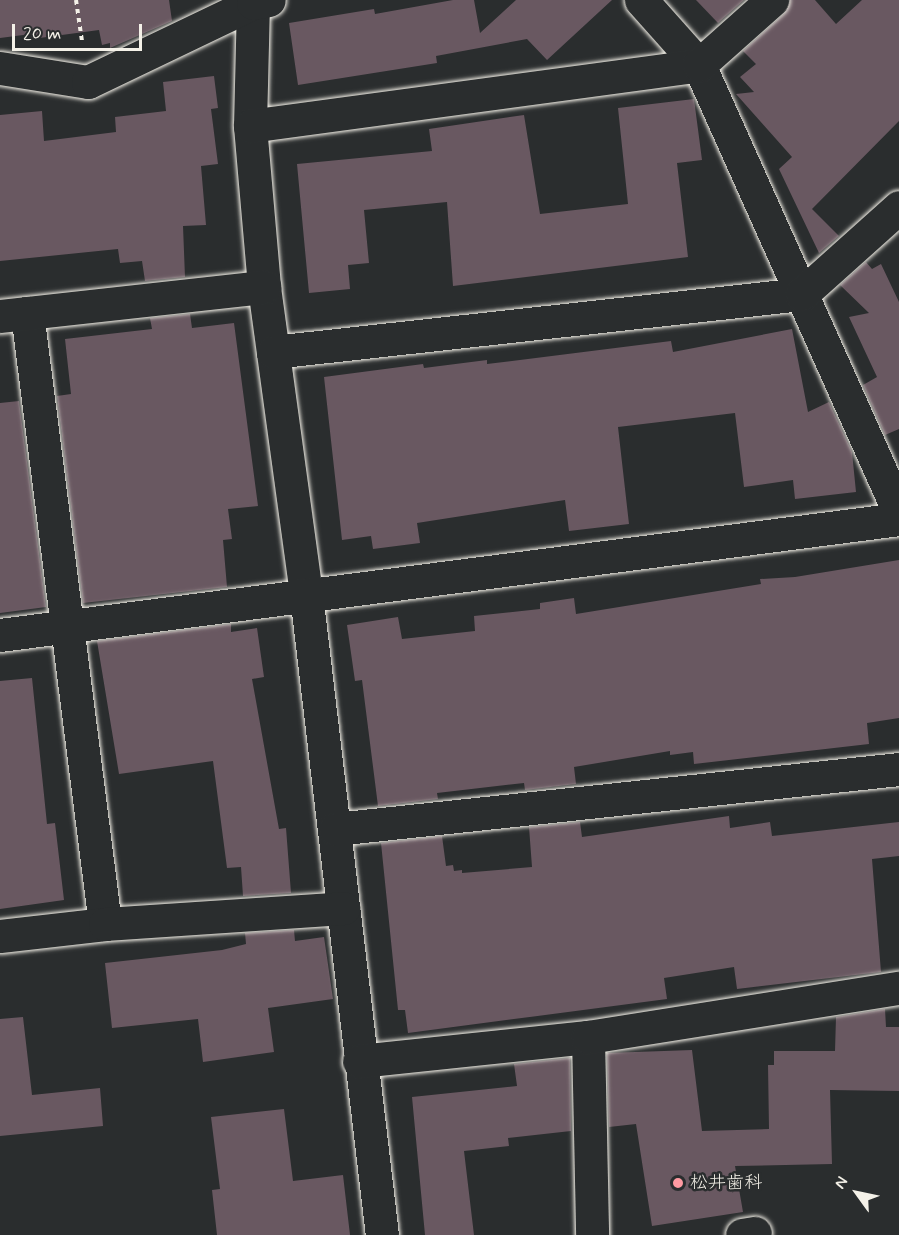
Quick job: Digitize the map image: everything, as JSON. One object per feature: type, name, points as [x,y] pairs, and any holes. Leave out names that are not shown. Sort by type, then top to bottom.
[{"type":"street","points":[[641,0],[699,65],[899,512]]},
{"type":"street","points":[[250,126],[699,65],[772,0]]},
{"type":"street","points":[[0,68],[88,82],[261,1]]},
{"type":"street","points":[[261,1],[250,126],[264,287],[306,594],[335,829],[359,1061],[382,1235]]},
{"type":"street","points":[[273,352],[802,294],[899,207]]},
{"type":"street","points":[[105,924],[66,626],[14,315],[264,287]]},
{"type":"street","points":[[0,635],[899,519]]},
{"type":"street","points":[[335,829],[899,769]]},
{"type":"street","points":[[0,936],[105,924],[343,908]]},
{"type":"street","points":[[359,1061],[588,1037],[899,988]]},
{"type":"street","points":[[588,1037],[592,1235]]},
{"type":"building","points":[[0,0],[169,0],[172,21],[110,48],[110,43],[102,45],[99,30],[32,39],[31,34],[0,38]]},
{"type":"building","points":[[453,0],[474,0],[480,33],[516,0],[612,0],[547,60],[527,39],[436,56],[437,63],[298,85],[289,23],[374,9],[375,14]]},
{"type":"building","points":[[696,0],[744,0],[718,23]]},
{"type":"building","points":[[790,0],[815,0],[836,24],[862,0],[899,0],[899,121],[812,209],[839,236],[819,253],[779,169],[792,157],[736,94],[754,92],[740,77],[756,64],[743,51],[784,14]]},
{"type":"building","points":[[214,76],[218,108],[211,109],[218,164],[201,166],[206,225],[183,226],[185,277],[145,281],[142,261],[120,263],[118,249],[0,261],[0,115],[42,111],[44,141],[116,132],[115,117],[166,111],[163,82]]},
{"type":"building","points":[[694,99],[702,160],[677,163],[688,257],[453,286],[447,202],[364,210],[369,263],[348,265],[350,289],[309,293],[297,164],[432,151],[429,129],[524,115],[540,214],[628,204],[618,108]]},
{"type":"building","points":[[866,262],[872,269],[881,264],[899,302],[899,429],[885,435],[863,385],[877,377],[849,317],[869,313],[840,285]]},
{"type":"building","points":[[190,314],[192,328],[234,323],[258,506],[228,509],[232,539],[223,540],[227,587],[83,603],[57,396],[71,394],[65,339],[152,329],[150,318]]},
{"type":"building","points":[[792,329],[808,412],[829,402],[852,452],[856,492],[795,499],[793,480],[744,487],[735,413],[618,427],[629,524],[569,531],[565,500],[417,523],[420,543],[373,549],[371,536],[342,540],[324,377],[423,364],[424,368],[487,360],[487,364],[671,341],[673,352]]},
{"type":"building","points":[[19,401],[46,607],[0,613],[0,403]]},
{"type":"building","points":[[899,560],[899,718],[867,723],[869,744],[694,764],[693,752],[670,755],[670,751],[574,767],[576,784],[525,790],[524,783],[437,793],[438,799],[378,806],[362,680],[355,681],[347,625],[398,617],[402,639],[475,631],[474,616],[540,609],[540,603],[574,598],[576,614],[761,584],[760,579],[795,577]]},
{"type":"building","points":[[231,624],[231,632],[257,628],[264,677],[252,679],[279,829],[286,828],[291,893],[243,896],[241,867],[227,868],[213,761],[119,774],[97,641]]},
{"type":"building","points":[[32,678],[47,824],[55,823],[64,900],[0,909],[0,681]]},
{"type":"building","points":[[729,816],[730,828],[770,822],[772,836],[899,822],[899,856],[872,859],[881,972],[737,989],[734,967],[664,978],[667,999],[408,1033],[405,1010],[398,1010],[381,843],[442,836],[446,866],[453,865],[454,871],[462,870],[462,873],[532,867],[529,827],[580,822],[582,837]]},
{"type":"building","points":[[294,930],[295,941],[324,937],[333,999],[268,1008],[274,1052],[203,1062],[198,1019],[112,1028],[105,963],[222,950],[246,944],[245,933]]},
{"type":"building","points":[[885,1009],[886,1027],[899,1027],[899,1091],[830,1090],[832,1164],[735,1166],[743,1212],[652,1226],[636,1124],[609,1127],[607,1053],[692,1050],[702,1131],[769,1129],[768,1065],[774,1065],[774,1051],[835,1051],[836,1017]]},
{"type":"building","points":[[23,1017],[32,1095],[100,1088],[103,1126],[0,1136],[0,1019]]},
{"type":"building","points":[[570,1058],[571,1131],[508,1138],[509,1146],[464,1151],[474,1235],[425,1235],[412,1097],[517,1086],[514,1064]]},
{"type":"building","points":[[284,1109],[293,1181],[343,1175],[350,1235],[217,1235],[212,1190],[220,1189],[211,1117]]},
{"type":"place","name":"松井歯科","points":[[678,1183]]}]
